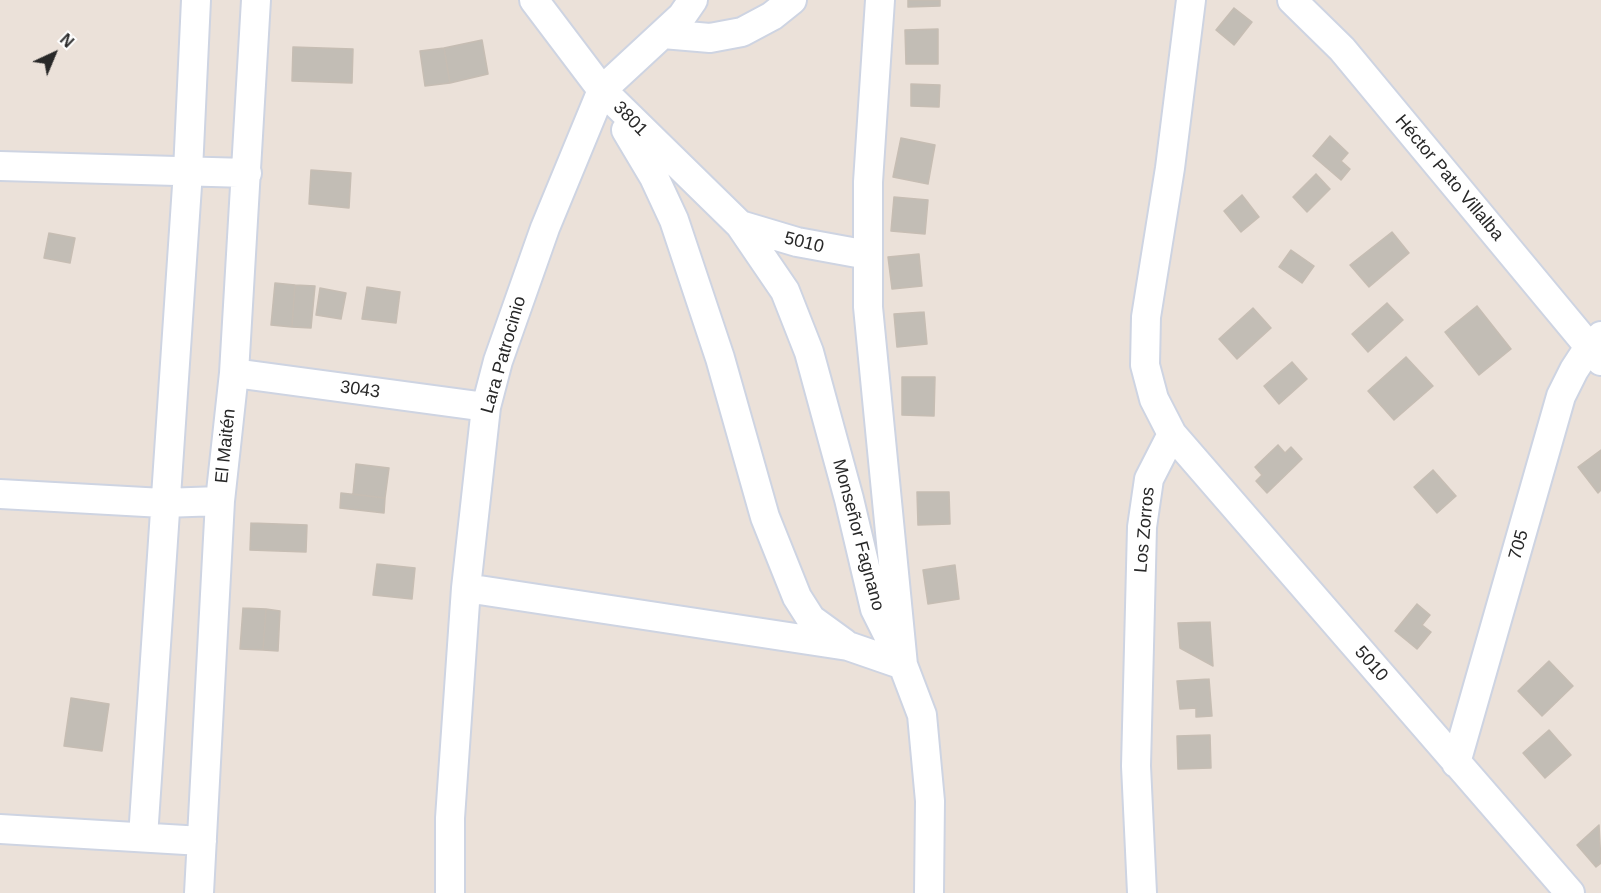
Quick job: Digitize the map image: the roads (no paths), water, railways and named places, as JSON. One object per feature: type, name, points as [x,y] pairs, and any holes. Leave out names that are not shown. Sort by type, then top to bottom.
[{"type":"street","points":[[143,837],[188,171],[196,0]]},
{"type":"street","name":"El Maitén","points":[[199,893],[220,501],[234,373],[256,0]]},
{"type":"street","name":"3801","points":[[534,0],[602,90],[740,225]]},
{"type":"street","points":[[663,34],[682,16],[693,0]]},
{"type":"street","points":[[663,34],[710,38],[742,32],[772,16],[792,0]]},
{"type":"street","points":[[466,588],[848,646],[903,665],[868,307],[868,182],[880,0]]},
{"type":"street","points":[[1172,434],[1154,399],[1145,365],[1146,317],[1170,168],[1191,0]]},
{"type":"street","name":"Héctor Pato Villalba","points":[[1292,0],[1341,48],[1597,348]]},
{"type":"street","name":"Lara Patrocinio","points":[[450,893],[450,818],[466,588],[486,407],[498,361],[545,228],[602,90],[663,34]]},
{"type":"street","points":[[602,90],[654,177],[674,220],[720,358],[765,517],[797,597],[812,619],[848,646]]},
{"type":"street","points":[[0,166],[247,173]]},
{"type":"street","name":"5010","points":[[740,225],[797,242],[868,255]]},
{"type":"street","name":"Monseñor Fagnano","points":[[740,225],[785,291],[809,352],[849,499],[875,609],[903,665],[922,715],[928,763],[929,893]]},
{"type":"street","name":"705","points":[[1456,763],[1561,396],[1597,348]]},
{"type":"street","name":"3043","points":[[234,373],[486,407]]},
{"type":"street","name":"5010","points":[[1172,434],[1570,893]]},
{"type":"street","name":"Los Zorros","points":[[1142,893],[1136,766],[1142,527],[1149,479],[1172,434]]},
{"type":"street","points":[[0,494],[164,503],[220,501]]},
{"type":"street","points":[[0,829],[202,841]]}]
